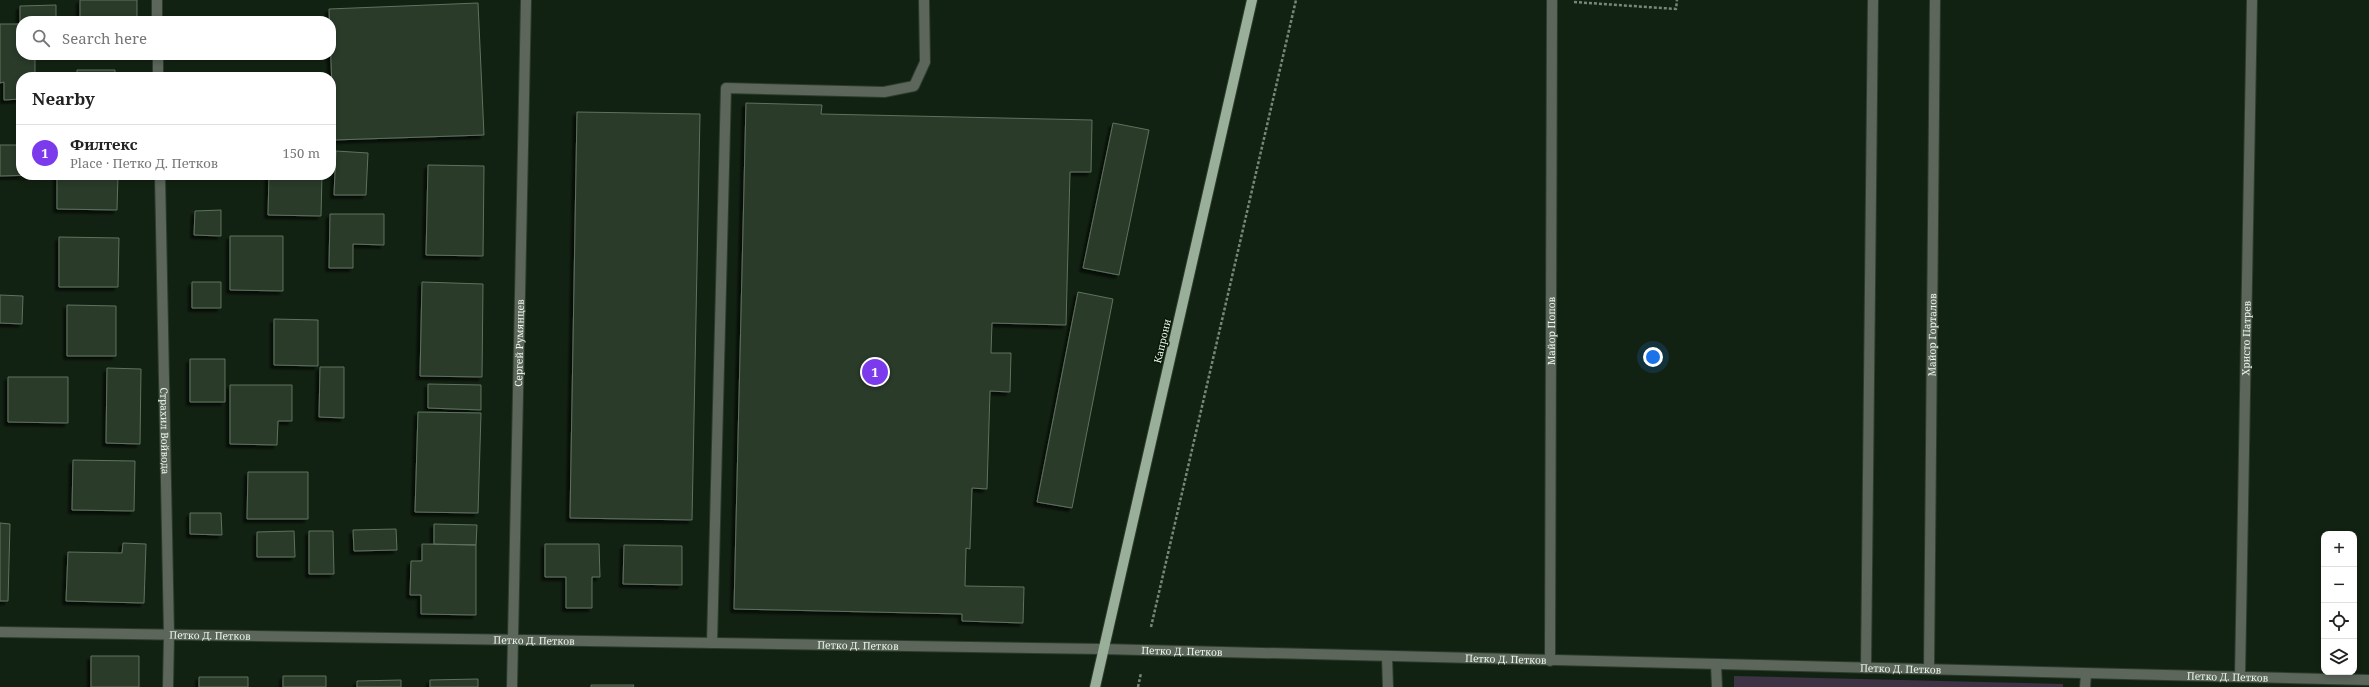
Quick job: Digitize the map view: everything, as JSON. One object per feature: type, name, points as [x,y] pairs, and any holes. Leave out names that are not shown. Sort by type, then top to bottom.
[{"type":"main road","name":"Капрони","points":[[1095,687],[1252,0]]},
{"type":"street","points":[[157,0],[157,16]]},
{"type":"street","name":"Сергей Румянцев","points":[[512,687],[526,0]]},
{"type":"street","points":[[712,643],[726,88],[884,92],[914,86],[925,62],[924,0]]},
{"type":"street","name":"Майор Попов","points":[[1550,661],[1552,0]]},
{"type":"street","points":[[1866,668],[1873,0]]},
{"type":"street","name":"Майор Горталов","points":[[1929,669],[1935,0]]},
{"type":"street","name":"Христо Патрев","points":[[2240,677],[2252,0]]},
{"type":"street","points":[[158,60],[158,72]]},
{"type":"street","name":"Страхил Войвода","points":[[160,180],[169,635],[168,687]]},
{"type":"street","name":"Петко Д. Петков","points":[[0,632],[1103,649],[2369,680]]},
{"type":"street","points":[[1387,657],[1388,687]]},
{"type":"street","points":[[1716,665],[1717,687]]},
{"type":"street","points":[[2085,687],[2086,674]]},
{"type":"path","points":[[1138,687],[1296,0]]},
{"type":"path","points":[[1552,0],[1676,9],[1677,0]]},
{"type":"shaded area","points":[[1734,676],[2063,684],[2063,687],[1734,687]]},
{"type":"building","points":[[80,0],[137,0],[137,16],[80,16]]},
{"type":"building","points":[[478,3],[484,135],[336,140],[336,72],[331,72],[331,60],[336,60],[336,16],[329,16],[329,9]]},
{"type":"building","points":[[56,5],[56,16],[20,16],[20,6]]},
{"type":"building","points":[[0,24],[16,24],[16,60],[35,60],[35,72],[16,72],[16,99],[4,100],[4,82],[0,83]]},
{"type":"building","points":[[77,70],[115,70],[115,72],[77,72]]},
{"type":"building","points":[[746,103],[822,105],[821,114],[1092,120],[1091,172],[1070,172],[1066,325],[992,323],[991,353],[1011,353],[1010,392],[990,391],[987,489],[972,488],[970,549],[966,548],[965,586],[1024,587],[1023,623],[962,621],[962,614],[734,609]]},
{"type":"building","points":[[577,112],[700,114],[692,520],[570,518]]},
{"type":"building","points":[[1113,123],[1149,130],[1119,275],[1083,268]]},
{"type":"building","points":[[0,145],[16,145],[16,176],[0,176]]},
{"type":"building","points":[[336,151],[368,153],[366,195],[334,195],[335,180],[336,180]]},
{"type":"building","points":[[428,165],[484,166],[483,256],[426,255]]},
{"type":"building","points":[[57,180],[118,180],[117,210],[57,209]]},
{"type":"building","points":[[269,180],[322,180],[321,216],[268,215]]},
{"type":"building","points":[[221,210],[221,236],[194,235],[195,211]]},
{"type":"building","points":[[330,214],[384,214],[384,245],[353,244],[353,268],[329,268]]},
{"type":"building","points":[[230,236],[283,236],[283,291],[230,290]]},
{"type":"building","points":[[59,237],[119,238],[118,287],[59,287]]},
{"type":"building","points":[[192,282],[221,282],[221,308],[192,308]]},
{"type":"building","points":[[422,282],[483,284],[482,377],[420,376]]},
{"type":"building","points":[[1078,292],[1113,299],[1072,508],[1037,502]]},
{"type":"building","points":[[0,295],[23,296],[22,324],[0,323]]},
{"type":"building","points":[[67,305],[116,306],[116,356],[67,356]]},
{"type":"building","points":[[274,319],[318,320],[318,366],[274,365]]},
{"type":"building","points":[[190,359],[225,359],[225,402],[190,402]]},
{"type":"building","points":[[320,367],[344,367],[344,418],[319,417]]},
{"type":"building","points":[[107,368],[141,369],[140,444],[106,443]]},
{"type":"building","points":[[8,377],[68,377],[68,423],[8,422]]},
{"type":"building","points":[[428,384],[481,385],[481,410],[428,408]]},
{"type":"building","points":[[230,385],[292,385],[292,421],[278,421],[277,445],[230,444]]},
{"type":"building","points":[[418,412],[481,413],[478,513],[415,512]]},
{"type":"building","points":[[73,460],[135,461],[134,511],[72,510]]},
{"type":"building","points":[[248,472],[308,472],[308,519],[247,519]]},
{"type":"building","points":[[190,513],[221,513],[222,535],[190,534]]},
{"type":"building","points":[[0,523],[10,524],[8,601],[0,601]]},
{"type":"building","points":[[434,524],[477,525],[476,545],[434,544]]},
{"type":"building","points":[[396,529],[397,550],[354,551],[353,530]]},
{"type":"building","points":[[294,531],[295,557],[257,557],[257,532]]},
{"type":"building","points":[[309,531],[333,531],[334,574],[309,574]]},
{"type":"building","points":[[123,543],[146,544],[144,603],[66,601],[68,552],[122,553]]},
{"type":"building","points":[[422,544],[476,545],[476,615],[421,614],[421,595],[410,595],[411,561],[422,561]]},
{"type":"building","points":[[545,544],[599,544],[600,577],[592,577],[592,608],[566,608],[566,577],[545,577]]},
{"type":"building","points":[[624,545],[682,546],[682,585],[623,584]]},
{"type":"building","points":[[91,656],[139,656],[139,687],[91,687]]},
{"type":"building","points":[[283,676],[326,676],[326,687],[283,687]]},
{"type":"building","points":[[199,677],[248,677],[248,687],[199,687]]},
{"type":"building","points":[[478,679],[478,687],[430,687],[430,680]]},
{"type":"building","points":[[401,680],[401,687],[357,687],[357,681]]},
{"type":"building","points":[[591,685],[634,685],[633,687],[591,687]]},
{"type":"place","name":"Филтекс","points":[[875,372]]}]
